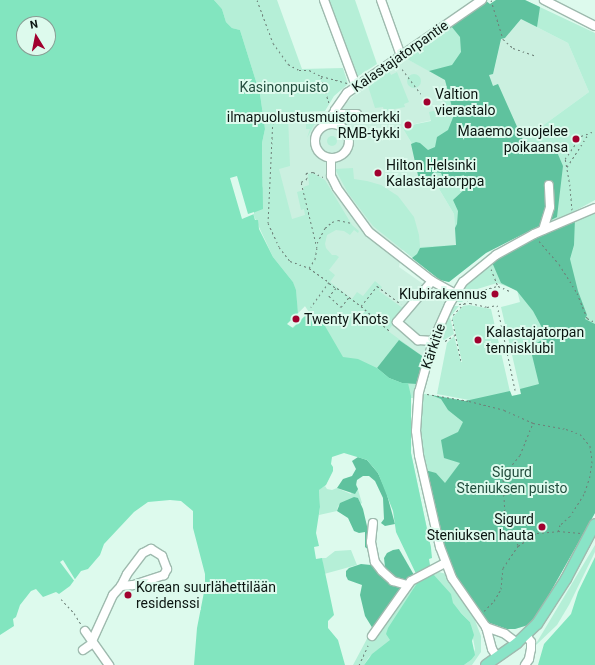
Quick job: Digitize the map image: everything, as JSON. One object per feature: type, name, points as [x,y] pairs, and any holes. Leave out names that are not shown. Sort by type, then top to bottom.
[{"type":"main road","points":[[486,665],[517,643],[537,624],[549,607],[595,524]]},
{"type":"street","points":[[324,0],[353,85]]},
{"type":"street","points":[[381,0],[401,56]]},
{"type":"street","name":"Kalastajatorpantie","points":[[332,124],[333,114],[353,85],[401,56],[482,0]]},
{"type":"street","points":[[544,0],[595,26]]},
{"type":"street","points":[[333,114],[357,114]]},
{"type":"street","points":[[332,124],[344,129],[349,137],[349,142],[344,154],[331,158],[320,152],[315,140],[318,131],[322,127],[332,124]]},
{"type":"street","points":[[331,158],[331,176],[336,188],[359,221],[369,232],[432,281],[455,294]]},
{"type":"street","points":[[544,230],[550,207],[549,185]]},
{"type":"street","name":"Kärkitie","points":[[498,657],[492,649],[486,627],[452,578],[445,563],[426,488],[416,431],[419,392],[433,341],[449,305],[463,282],[487,260],[534,234],[595,208]]},
{"type":"street","points":[[432,281],[397,322],[418,340],[433,341]]},
{"type":"street","points":[[373,523],[371,542],[375,562],[393,581],[407,586]]},
{"type":"street","points":[[82,650],[92,642],[113,595],[145,551],[151,549],[162,556],[167,569],[164,575],[133,585],[121,586]]},
{"type":"street","points":[[372,636],[407,586],[423,574],[445,563]]},
{"type":"street","points":[[486,627],[505,634],[517,643]]},
{"type":"street","points":[[85,631],[109,665]]},
{"type":"street","points":[[525,665],[529,659],[531,649],[531,642],[526,635]]},
{"type":"path","points":[[257,0],[273,43],[284,60],[294,68],[309,70],[321,76],[353,85]]},
{"type":"path","points":[[491,0],[503,38],[513,48],[536,56]]},
{"type":"path","points":[[402,69],[421,94]]},
{"type":"path","points":[[321,76],[330,105]]},
{"type":"path","points":[[273,117],[268,223],[279,247],[290,261],[309,268],[361,306],[389,330]]},
{"type":"path","points":[[574,217],[565,159],[581,136],[595,131]]},
{"type":"path","points":[[567,168],[588,134]]},
{"type":"path","points":[[309,268],[317,252],[317,244],[301,182],[307,180],[306,173],[313,172],[327,179]]},
{"type":"path","points":[[317,244],[325,228],[332,222],[338,220],[354,223]]},
{"type":"path","points":[[534,234],[559,264],[577,293],[587,318],[595,322]]},
{"type":"path","points":[[487,260],[498,286]]},
{"type":"path","points":[[310,307],[329,282]]},
{"type":"path","points":[[361,306],[376,286],[406,307]]},
{"type":"path","points":[[461,361],[451,317],[475,292],[498,286],[512,292]]},
{"type":"path","points":[[336,288],[329,296],[341,306],[349,297]]},
{"type":"path","points":[[449,305],[470,304],[487,307],[497,305],[516,390]]},
{"type":"path","points":[[446,341],[455,335]]},
{"type":"path","points":[[419,392],[469,401],[504,410],[534,423],[566,429],[580,434],[590,446],[592,461],[584,494],[570,516],[560,525],[558,531]]},
{"type":"path","points":[[518,546],[505,516],[504,476],[520,455],[534,423]]},
{"type":"path","points":[[478,617],[494,601],[502,589],[503,568],[518,546],[537,533],[558,531],[586,534]]},
{"type":"path","points":[[61,599],[74,613],[85,631]]},
{"type":"path","points":[[359,665],[372,636]]},
{"type":"shaded area","points":[[0,0],[214,0],[222,9],[226,22],[232,28],[240,30],[260,94],[265,129],[262,143],[263,209],[253,213],[255,220],[258,220],[259,229],[273,257],[293,282],[296,290],[298,313],[287,324],[293,328],[309,312],[325,326],[343,357],[358,359],[377,368],[389,378],[402,383],[408,383],[411,396],[411,453],[432,558],[429,559],[430,565],[427,576],[433,574],[451,594],[453,603],[470,622],[474,635],[472,641],[475,655],[464,665],[364,665],[372,654],[390,640],[386,634],[388,628],[419,580],[396,532],[393,511],[378,473],[367,460],[344,453],[332,457],[331,464],[333,471],[326,485],[319,490],[320,507],[316,533],[319,546],[314,547],[316,559],[322,558],[334,615],[328,621],[328,628],[338,640],[345,665],[194,665],[197,628],[205,587],[205,574],[193,528],[193,511],[181,501],[170,500],[148,502],[134,512],[104,544],[100,555],[88,569],[81,571],[70,586],[59,594],[56,592],[43,597],[36,589],[31,591],[20,605],[16,617],[13,619],[14,626],[0,635]]},
{"type":"shaded area","points":[[521,19],[568,43],[589,92],[523,140],[498,85],[493,86],[489,75],[493,74],[501,39],[505,38]]},
{"type":"shaded area","points":[[405,58],[445,79],[454,115],[402,127],[454,214],[456,245],[402,250],[399,267],[446,300],[417,384],[309,312],[305,306],[298,313],[262,113],[341,111],[347,102],[357,93]]},
{"type":"shaded area","points":[[595,557],[595,665],[538,665],[544,644],[571,614],[578,592]]},
{"type":"green space","name":"Kasinonpuisto","points":[[214,0],[277,0],[302,69],[343,68],[348,84],[334,96],[325,111],[302,112],[288,116],[290,166],[279,169],[292,219],[305,215],[304,209],[301,210],[297,192],[304,190],[303,187],[309,185],[308,174],[313,173],[325,180],[352,225],[359,231],[358,233],[354,230],[350,235],[344,231],[336,230],[327,235],[325,244],[326,248],[332,255],[339,257],[329,270],[335,275],[330,282],[352,299],[357,292],[363,296],[375,281],[382,287],[379,291],[404,309],[388,331],[425,358],[417,380],[415,398],[411,398],[411,453],[431,548],[428,546],[315,360],[292,328],[309,312],[305,306],[298,313],[296,290],[293,282],[273,257],[252,212],[263,186],[262,143],[265,129],[260,94],[240,30],[232,28],[226,22],[222,9]]},
{"type":"green space","points":[[328,0],[355,0],[377,64],[357,77]]},
{"type":"green space","points":[[496,0],[525,0],[595,33],[595,200],[575,211],[525,232],[486,252],[449,282],[440,280],[373,226],[348,193],[335,169],[353,168],[354,179],[381,185],[398,196],[414,217],[419,235],[420,247],[456,245],[454,214],[402,127],[431,121],[429,112],[446,108],[442,94],[448,92],[445,80],[405,58],[486,1],[490,4]],"holes":[[[521,19],[568,43],[589,92],[523,140],[498,84],[493,86],[489,75],[493,74],[501,39],[505,38]]]},
{"type":"green space","points":[[496,0],[525,0],[540,7],[537,27],[521,19],[505,38],[501,39],[493,74],[489,75],[493,86],[498,84],[523,140],[557,152],[563,166],[557,217],[486,253],[449,282],[440,280],[412,258],[417,254],[420,248],[456,245],[455,228],[457,224],[458,211],[453,200],[466,188],[464,175],[457,177],[452,182],[445,182],[441,173],[434,172],[426,186],[419,180],[411,144],[416,142],[420,143],[428,150],[435,147],[437,137],[448,130],[454,115],[445,80],[429,71],[452,65],[461,52],[460,37],[451,26],[486,1],[490,4]]},
{"type":"green space","points":[[389,71],[391,75],[397,72],[409,102],[404,104],[405,107],[384,111],[383,107],[375,108],[368,86]]},
{"type":"green space","points":[[414,74],[419,76],[421,81],[419,86],[414,88],[409,86],[407,81],[409,76]]},
{"type":"green space","points":[[312,117],[322,117],[322,119],[314,125],[307,138],[310,129],[306,129],[306,121]]},
{"type":"green space","points":[[332,136],[337,141],[332,146],[327,141]]},
{"type":"green space","name":"Sigurd Steniuksen puisto","points":[[595,208],[595,513],[538,614],[528,625],[515,629],[507,629],[433,509],[419,432],[420,393],[465,401],[469,400],[437,394],[447,343],[454,336],[462,362],[452,318],[463,306],[469,305],[491,309],[511,396],[521,394],[501,307],[520,302],[517,290],[497,283],[474,290],[462,302],[458,302],[456,300],[463,286],[485,264]]},
{"type":"green space","name":"Sigurd Steniuksen puisto","points":[[575,218],[574,245],[570,259],[578,291],[587,315],[585,319],[595,324],[595,513],[538,614],[528,625],[515,629],[507,629],[487,622],[446,562],[425,470],[436,473],[445,483],[460,463],[444,458],[441,440],[458,432],[463,422],[448,410],[441,399],[431,395],[465,401],[510,391],[512,396],[521,394],[520,389],[539,384],[530,347],[547,337],[533,311],[517,291],[501,283],[491,260]]},
{"type":"green space","points":[[453,306],[459,306],[450,317],[454,334],[444,340],[438,335]]},
{"type":"green space","points":[[399,340],[425,358],[417,384],[402,383],[389,378],[377,368]]},
{"type":"green space","points":[[358,457],[367,460],[378,473],[386,491],[395,524],[385,526],[381,523],[384,519],[383,498],[375,481],[369,476],[363,476],[357,480],[356,485],[358,489],[355,494],[337,488],[343,479],[352,476],[356,469],[352,461]]},
{"type":"green space","points":[[356,483],[362,503],[360,504],[358,498],[350,499],[338,506],[337,511],[319,515],[319,490],[321,488],[325,486],[327,489],[332,490],[337,488],[351,494]]},
{"type":"green space","points":[[354,497],[358,498],[363,509],[370,539],[370,551],[365,547],[365,532],[359,533],[354,531],[348,518],[337,511],[340,503]]},
{"type":"green space","points":[[595,545],[595,552],[569,605],[557,625],[534,647]]},
{"type":"green space","points":[[399,549],[414,575],[405,581],[392,576],[385,567],[384,558],[387,553]]},
{"type":"green space","points":[[351,550],[357,565],[324,574],[322,558],[326,558],[335,551]]},
{"type":"green space","points":[[361,564],[371,565],[403,588],[373,629],[365,616],[360,595],[362,585],[348,580],[346,576],[346,571],[349,568]]},
{"type":"green space","points":[[439,572],[446,574],[471,610],[481,636],[481,652],[472,665],[464,665],[471,660],[475,649],[470,622],[427,577],[433,573]]},
{"type":"green space","points":[[419,580],[413,590],[408,628],[369,657],[364,665],[353,665],[369,635],[413,583]]},
{"type":"pier","points":[[237,176],[248,214],[254,212],[254,214],[242,219],[230,178]]},
{"type":"pier","points":[[63,560],[76,581],[75,582],[60,562]]},
{"type":"place","name":"Valtion vierastalo","points":[[427,102]]},
{"type":"place","name":"ilmapuolustusmuistomerkki RMB-tykki","points":[[408,125]]},
{"type":"place","name":"Maaemo suojelee poikaansa","points":[[576,139]]},
{"type":"place","name":"Hilton Helsinki Kalastajatorppa","points":[[378,173]]},
{"type":"place","name":"Klubirakennus","points":[[495,294]]},
{"type":"place","name":"Twenty Knots","points":[[296,319]]},
{"type":"place","name":"Kalastajatorpan tennisklubi","points":[[478,340]]},
{"type":"place","name":"Sigurd Steniuksen hauta","points":[[542,527]]},
{"type":"place","name":"Korean suurlähettilään residenssi","points":[[128,595]]}]
